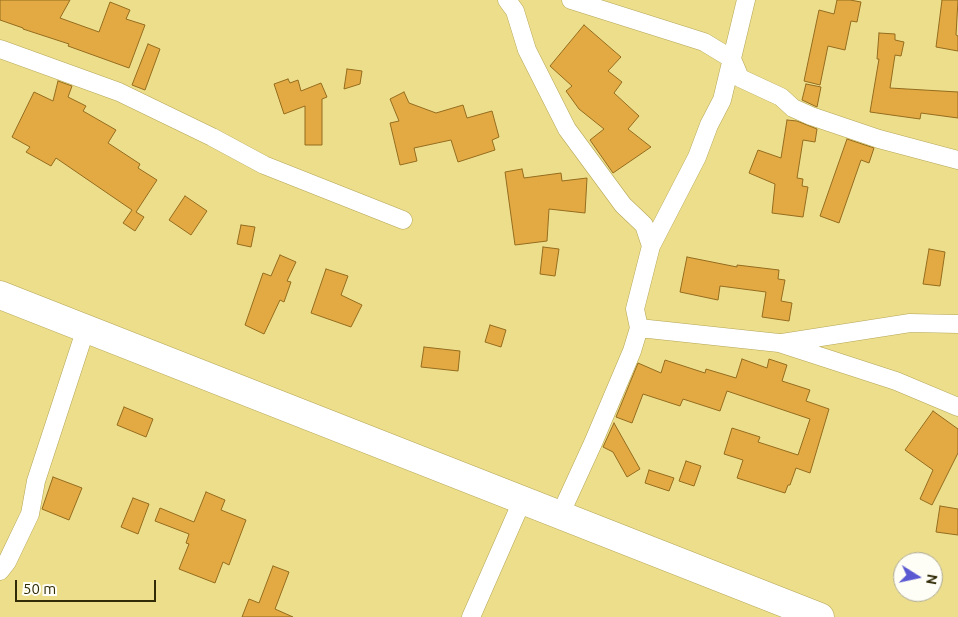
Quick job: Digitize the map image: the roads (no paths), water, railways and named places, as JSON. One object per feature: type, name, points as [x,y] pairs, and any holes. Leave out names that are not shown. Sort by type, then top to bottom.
[{"type":"highway","points":[[0,295],[820,617]]},
{"type":"street","points":[[507,0],[515,12],[527,50],[567,130],[623,205],[644,225],[651,246]]},
{"type":"street","points":[[571,0],[704,42],[732,59],[740,78],[781,97],[793,108],[811,116],[879,139],[958,160]]},
{"type":"street","points":[[560,516],[618,386],[639,328],[635,309],[651,246],[697,157],[709,125],[722,100],[746,0]]},
{"type":"street","points":[[0,49],[119,92],[212,137],[264,165],[403,220]]},
{"type":"street","points":[[779,343],[910,323],[958,324]]},
{"type":"street","points":[[0,571],[7,562],[30,514],[39,472],[86,328]]},
{"type":"street","points":[[639,328],[779,343],[896,381],[958,407]]},
{"type":"street","points":[[471,617],[522,501]]}]
